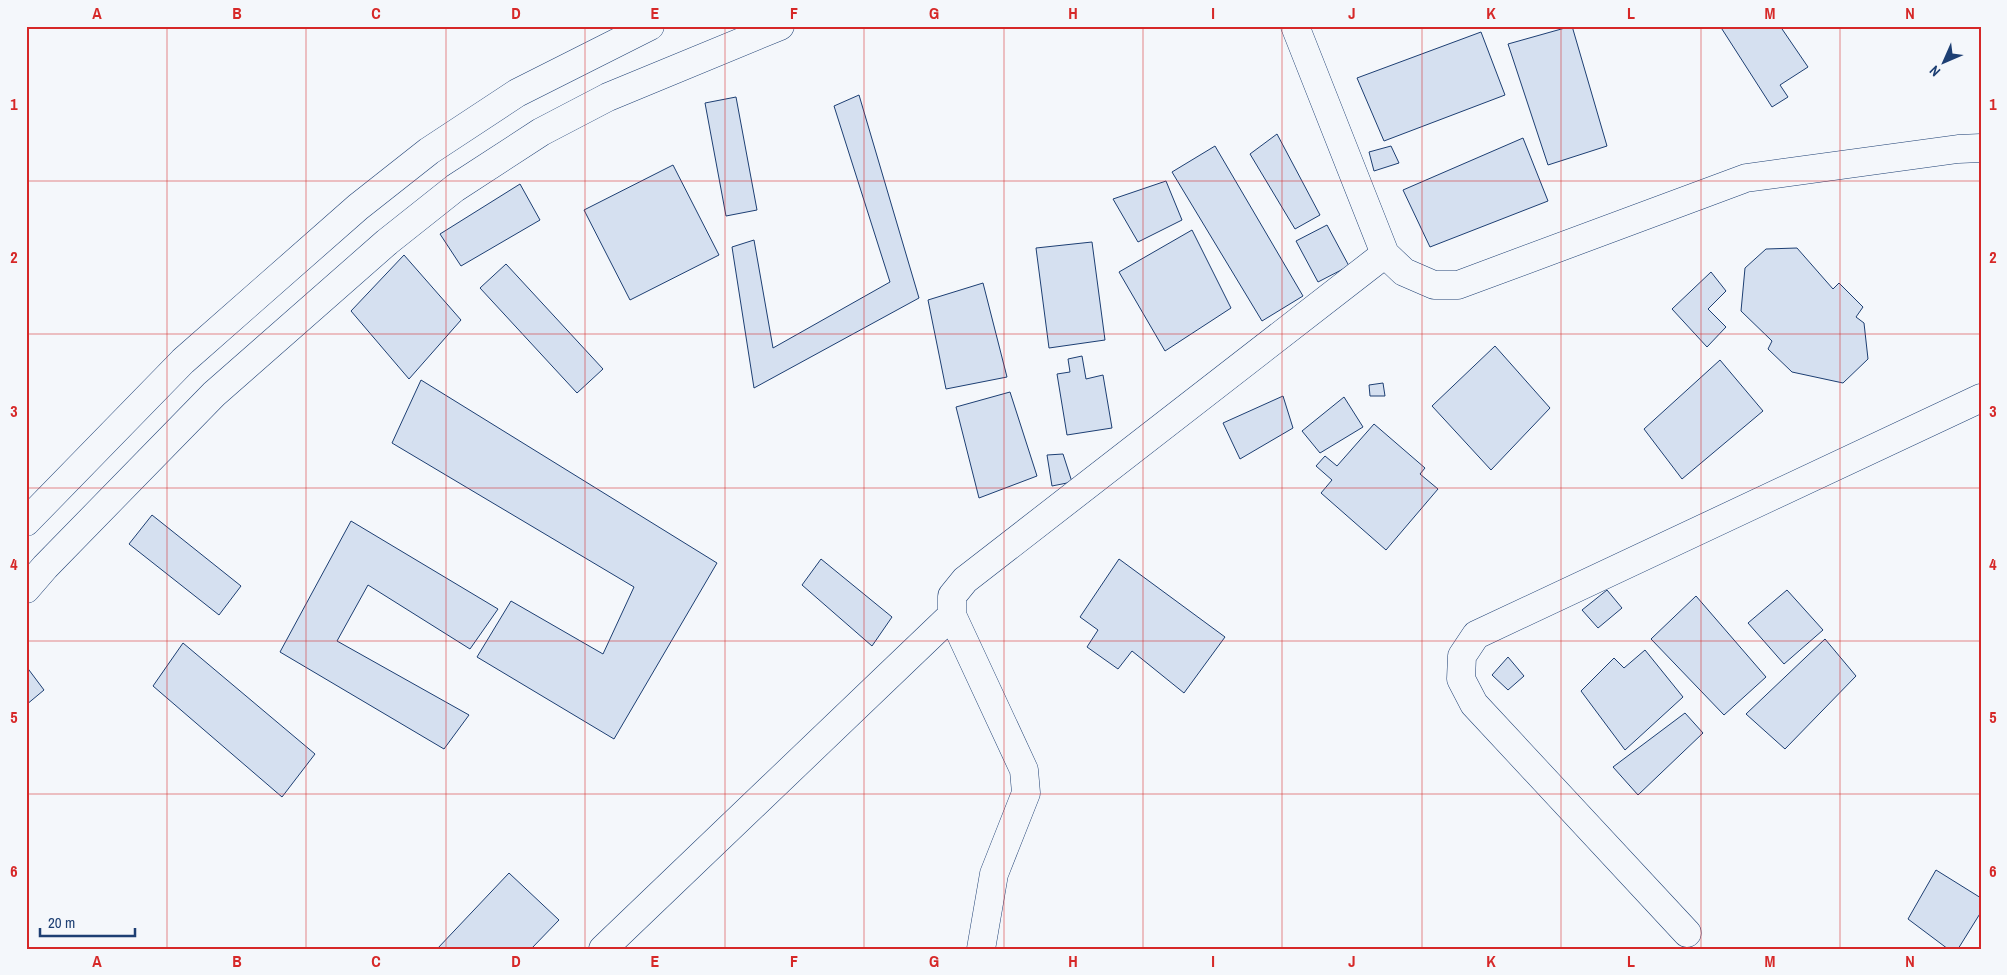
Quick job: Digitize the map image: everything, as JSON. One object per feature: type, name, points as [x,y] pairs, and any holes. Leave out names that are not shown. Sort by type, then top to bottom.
[{"type":"street","points":[[26,522],[183,361],[358,207],[428,151],[517,93],[650,26]]},
{"type":"street","points":[[26,589],[45,567],[214,394],[387,242],[456,188],[541,132],[608,97],[780,26]]},
{"type":"street","points":[[1296,26],[1385,254],[1404,272],[1434,285],[1458,284],[1746,178],[1958,149],[1981,148]]},
{"type":"street","points":[[981,949],[994,874],[1026,794],[1024,770],[952,615],[952,596],[965,580],[1385,254]]},
{"type":"street","points":[[1687,933],[1474,704],[1461,679],[1462,656],[1476,635],[1981,398]]},
{"type":"street","points":[[602,949],[952,615]]},
{"type":"building","points":[[1572,26],[1607,146],[1548,165],[1508,44]]},
{"type":"building","points":[[1720,26],[1780,26],[1808,67],[1780,85],[1788,97],[1772,107]]},
{"type":"building","points":[[1481,32],[1505,95],[1384,141],[1357,78]]},
{"type":"building","points":[[859,95],[919,298],[754,388],[732,247],[754,240],[773,348],[890,282],[834,106]]},
{"type":"building","points":[[736,97],[757,210],[726,216],[705,103]]},
{"type":"building","points":[[1277,134],[1320,215],[1295,229],[1250,154]]},
{"type":"building","points":[[1523,138],[1548,201],[1430,247],[1403,190]]},
{"type":"building","points":[[1215,146],[1303,296],[1262,321],[1172,172]]},
{"type":"building","points":[[1391,146],[1399,163],[1374,171],[1369,152]]},
{"type":"building","points":[[673,165],[719,255],[630,300],[584,210]]},
{"type":"building","points":[[1166,181],[1182,220],[1138,242],[1113,199]]},
{"type":"building","points":[[520,184],[540,220],[461,266],[440,234]]},
{"type":"building","points":[[1327,225],[1349,266],[1318,282],[1296,241]]},
{"type":"building","points":[[1192,230],[1231,308],[1165,351],[1119,272]]},
{"type":"building","points":[[1092,242],[1105,340],[1049,348],[1036,248]]},
{"type":"building","points":[[1797,248],[1833,289],[1839,283],[1863,307],[1856,317],[1864,323],[1868,359],[1843,383],[1792,372],[1768,349],[1772,341],[1741,311],[1745,268],[1766,249]]},
{"type":"building","points":[[404,255],[461,320],[409,379],[351,311]]},
{"type":"building","points":[[506,264],[603,369],[577,393],[480,288]]},
{"type":"building","points":[[1711,272],[1726,291],[1708,309],[1726,327],[1707,347],[1672,309]]},
{"type":"building","points":[[983,283],[1007,377],[946,389],[928,300]]},
{"type":"building","points":[[1495,346],[1550,408],[1491,470],[1432,406]]},
{"type":"building","points":[[1082,356],[1086,379],[1103,375],[1112,428],[1067,435],[1057,374],[1070,372],[1068,359]]},
{"type":"building","points":[[1720,360],[1763,411],[1682,479],[1644,429]]},
{"type":"building","points":[[421,380],[717,563],[614,739],[477,657],[511,601],[603,654],[634,587],[392,443]]},
{"type":"building","points":[[1383,383],[1385,396],[1370,396],[1369,385]]},
{"type":"building","points":[[1010,392],[1037,476],[979,498],[956,407]]},
{"type":"building","points":[[1283,396],[1293,428],[1240,459],[1223,423]]},
{"type":"building","points":[[1344,397],[1363,427],[1320,453],[1302,431]]},
{"type":"building","points":[[1374,424],[1425,468],[1420,474],[1438,489],[1386,550],[1321,493],[1332,480],[1316,466],[1325,456],[1337,466]]},
{"type":"building","points":[[1063,454],[1072,482],[1052,486],[1047,455]]},
{"type":"building","points":[[152,515],[241,586],[219,615],[129,544]]},
{"type":"building","points":[[351,521],[498,609],[470,649],[368,585],[337,641],[469,715],[444,749],[280,652]]},
{"type":"building","points":[[821,559],[892,617],[872,646],[802,585]]},
{"type":"building","points":[[1119,559],[1225,637],[1184,693],[1132,651],[1118,669],[1087,647],[1098,630],[1080,617]]},
{"type":"building","points":[[1607,590],[1622,608],[1598,628],[1582,610]]},
{"type":"building","points":[[1787,590],[1823,630],[1784,664],[1748,623]]},
{"type":"building","points":[[1696,596],[1766,677],[1724,715],[1651,639]]},
{"type":"building","points":[[1825,639],[1856,676],[1785,749],[1746,714]]},
{"type":"building","points":[[183,643],[315,754],[282,797],[153,686]]},
{"type":"building","points":[[1645,650],[1683,697],[1625,750],[1581,691],[1614,658],[1624,668]]},
{"type":"building","points":[[1508,657],[1524,676],[1508,690],[1492,675]]},
{"type":"building","points":[[26,666],[44,690],[26,705]]},
{"type":"building","points":[[1685,713],[1703,733],[1638,795],[1613,767]]},
{"type":"building","points":[[1936,870],[1981,898],[1981,912],[1958,949],[1948,949],[1908,919]]},
{"type":"building","points":[[509,873],[559,920],[531,949],[437,949]]}]
